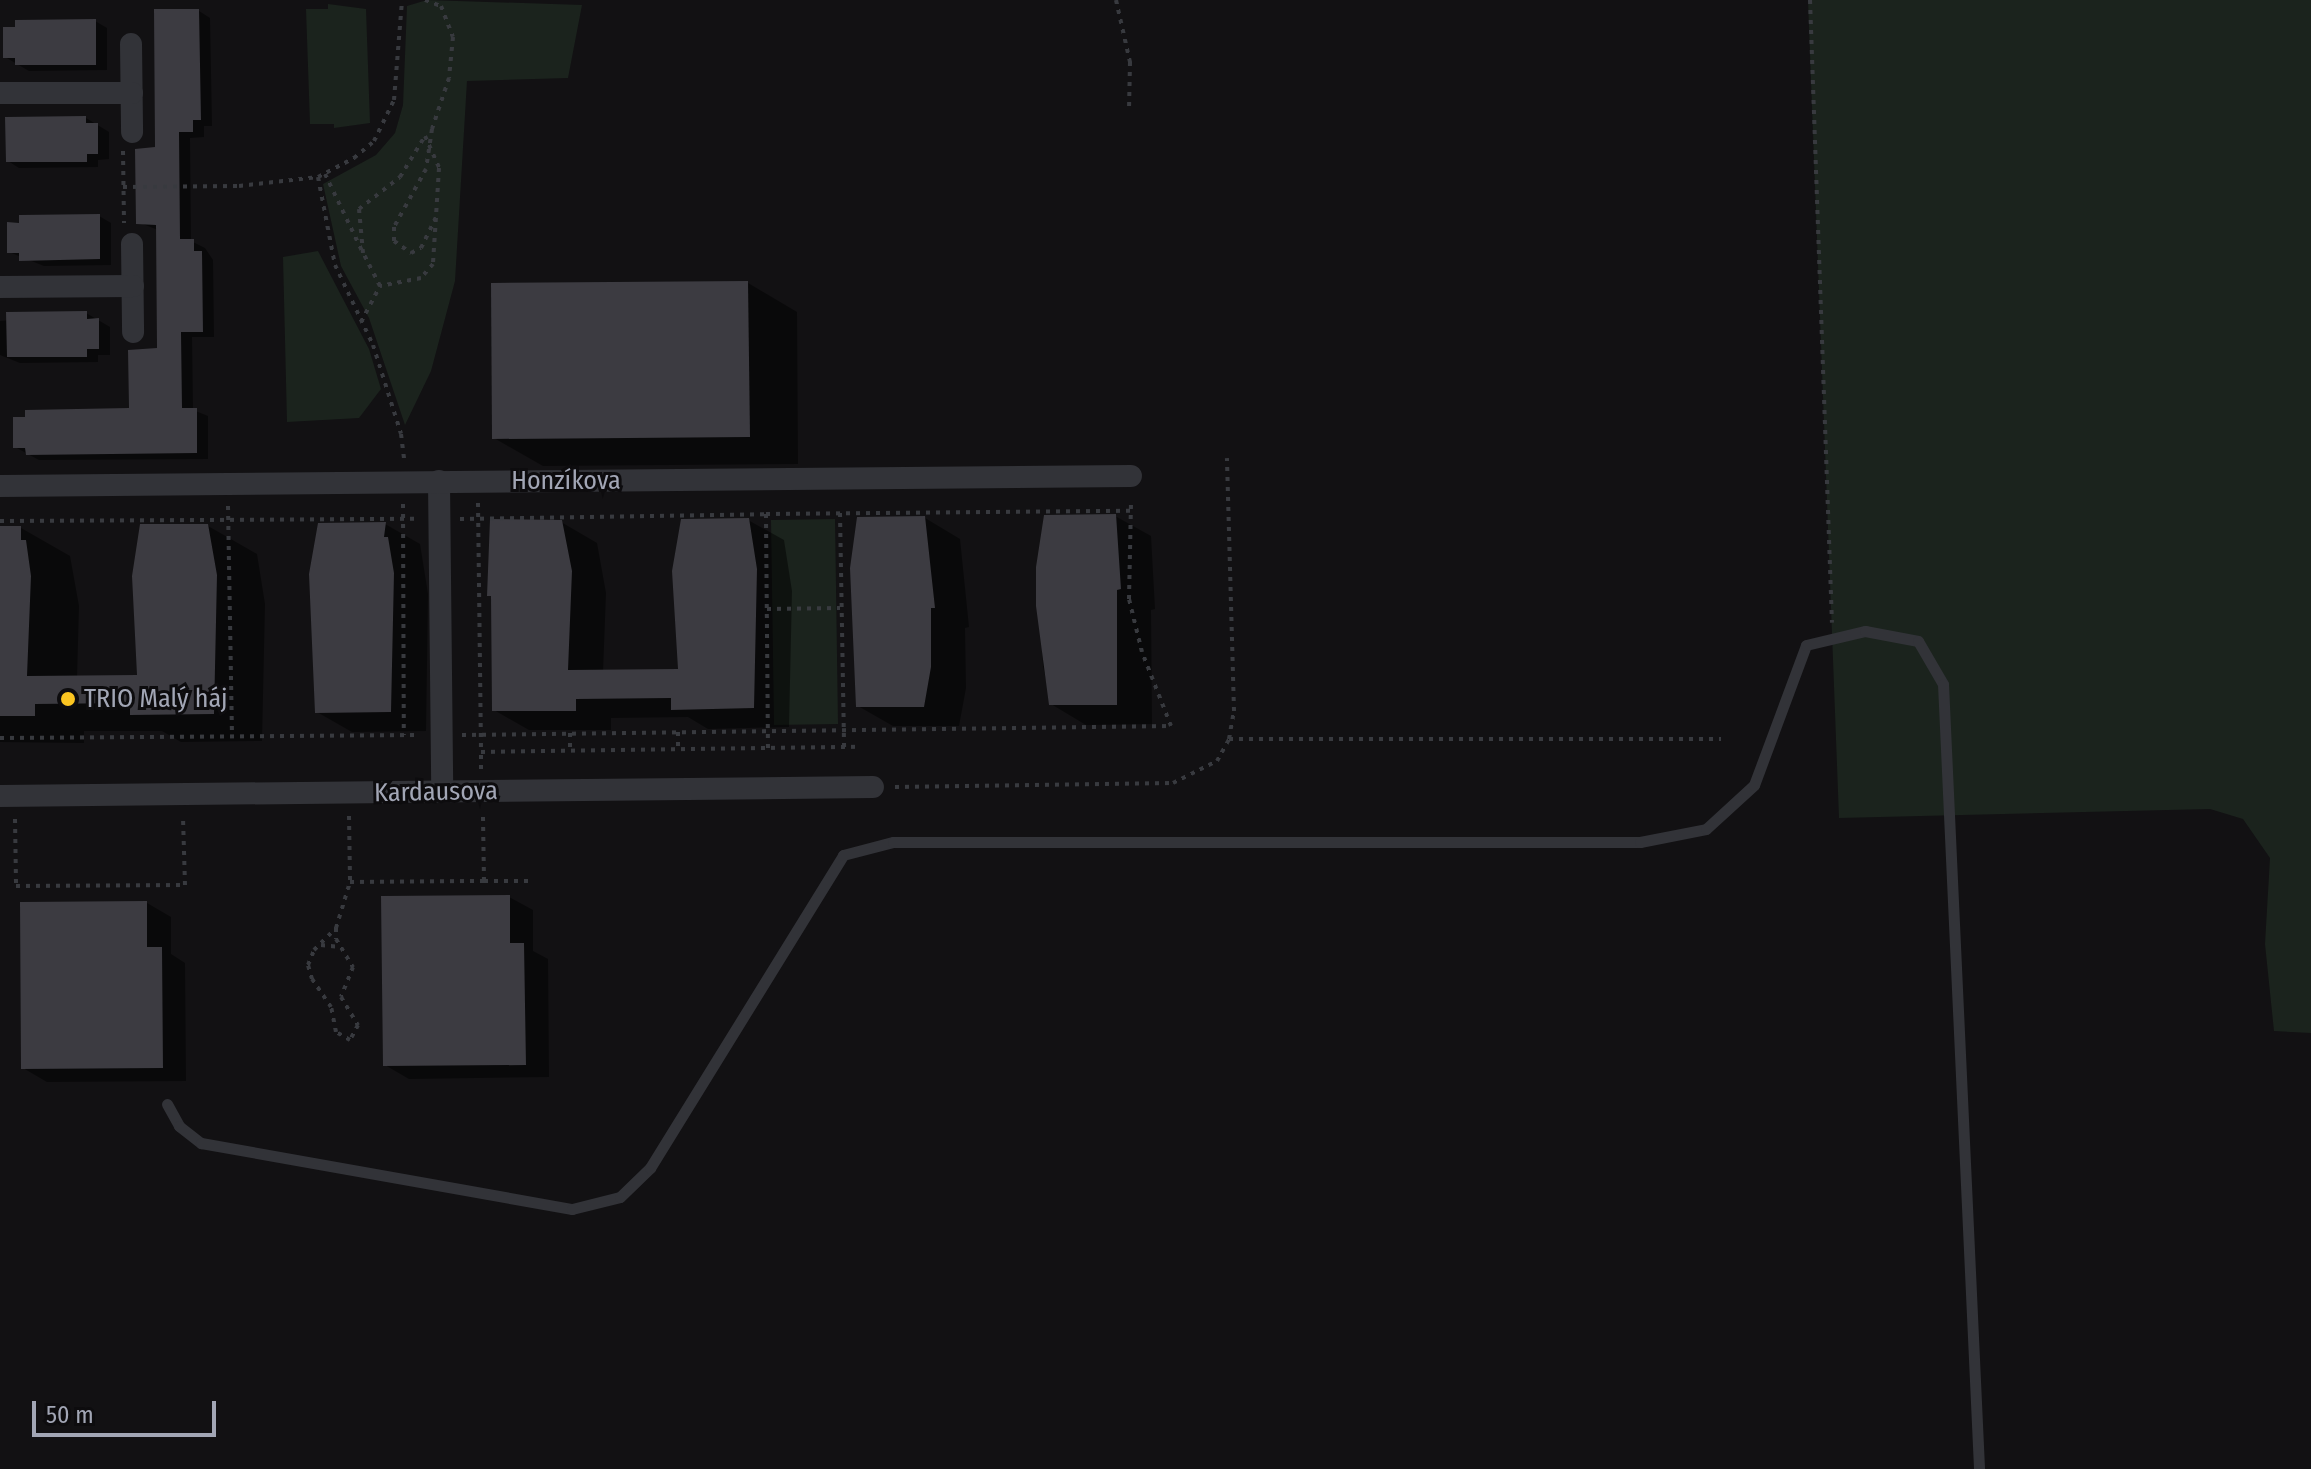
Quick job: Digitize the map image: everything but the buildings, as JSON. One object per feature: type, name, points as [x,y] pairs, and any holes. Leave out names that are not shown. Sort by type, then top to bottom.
[{"type":"street","points":[[131,44],[132,132]]},
{"type":"street","points":[[0,93],[132,93]]},
{"type":"street","points":[[132,244],[133,332]]},
{"type":"street","points":[[0,287],[133,286]]},
{"type":"street","name":"Honzíkova","points":[[0,486],[1131,476]]},
{"type":"street","points":[[439,481],[442,792]]},
{"type":"street","name":"Kardausova","points":[[0,796],[873,787]]},
{"type":"lane","points":[[167,1104],[179,1126],[201,1143],[572,1209],[620,1197],[650,1168],[843,855],[893,842],[1640,842],[1706,829],[1754,785],[1806,645],[1865,631],[1918,641],[1943,684],[1979,1469]]},
{"type":"path","points":[[123,187],[239,186],[325,174],[374,141],[387,122],[399,69],[402,0]]},
{"type":"path","points":[[425,0],[441,6],[453,37],[449,78],[426,169],[394,227],[394,241],[411,253],[421,248],[437,217]]},
{"type":"path","points":[[1116,0],[1130,62],[1129,108]]},
{"type":"path","points":[[1810,0],[1832,638]]},
{"type":"path","points":[[132,132],[123,146],[125,227],[132,244]]},
{"type":"path","points":[[361,322],[380,286],[430,272],[439,168],[425,136],[419,139],[400,177],[364,201],[359,209],[363,253]]},
{"type":"path","points":[[325,174],[380,286]]},
{"type":"path","points":[[318,177],[335,265],[361,322],[401,434],[404,482],[404,735]]},
{"type":"path","points":[[873,787],[1173,783],[1217,761],[1229,739],[1234,711],[1227,458]]},
{"type":"path","points":[[0,738],[1171,726],[1142,652],[1129,599],[1131,476]]},
{"type":"path","points":[[478,481],[481,775]]},
{"type":"path","points":[[228,484],[232,736]]},
{"type":"path","points":[[0,521],[1131,511]]},
{"type":"path","points":[[840,513],[844,747]]},
{"type":"path","points":[[766,514],[768,748]]},
{"type":"path","points":[[767,609],[841,608]]},
{"type":"path","points":[[678,732],[678,750]]},
{"type":"path","points":[[570,733],[570,751]]},
{"type":"path","points":[[1229,739],[1721,739]]},
{"type":"path","points":[[481,752],[861,747]]},
{"type":"path","points":[[483,811],[484,881]]},
{"type":"path","points":[[336,928],[342,948],[353,967],[341,997],[358,1025],[350,1040],[336,1032],[331,1007],[309,973],[318,945],[336,928],[350,882],[349,813]]},
{"type":"path","points":[[15,817],[16,886],[185,885],[183,815]]},
{"type":"path","points":[[350,882],[533,881]]},
{"type":"path","points":[[318,945],[342,948]]},
{"type":"shaded area","points":[[427,0],[582,5],[568,78],[467,81],[455,281],[431,371],[405,425],[369,318],[341,266],[323,184],[376,155],[395,133],[403,105],[407,6]]},
{"type":"shaded area","points":[[1808,0],[2311,0],[2311,1033],[2274,1031],[2265,944],[2270,858],[2243,819],[2210,809],[1839,818]]},
{"type":"shaded area","points":[[328,4],[366,9],[370,123],[334,128],[334,124],[310,124],[306,9],[328,9]]},
{"type":"shaded area","points":[[318,251],[369,349],[381,389],[359,418],[287,422],[283,257]]},
{"type":"shaded area","points":[[835,519],[838,724],[774,725],[771,520]]},
{"type":"place","name":"TRIO Malý háj","points":[[68,699]]}]
